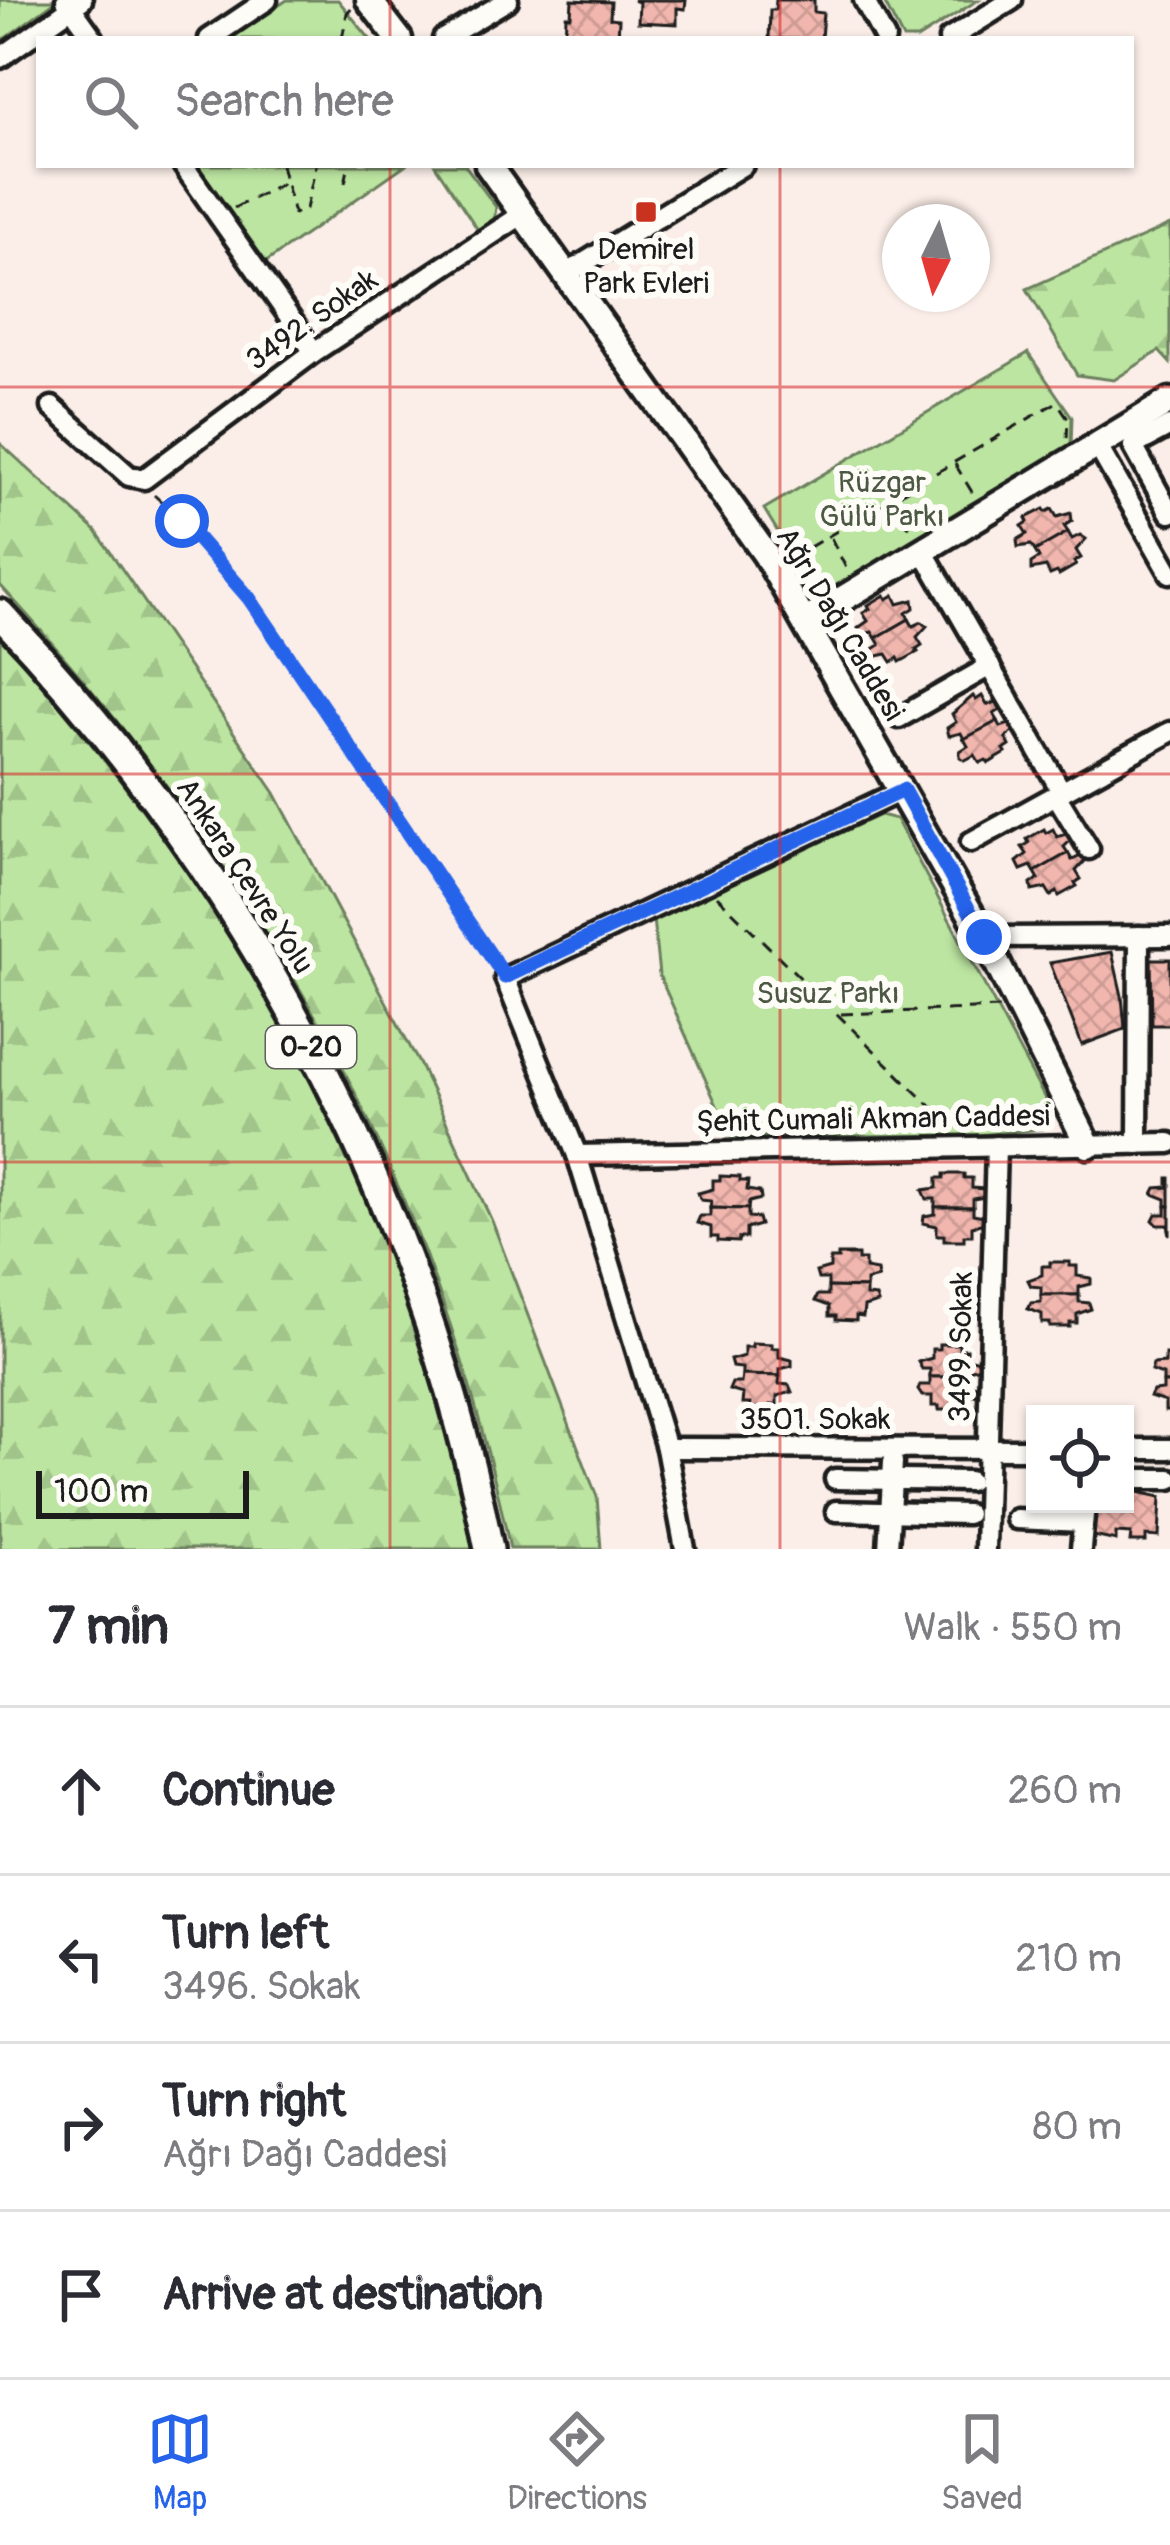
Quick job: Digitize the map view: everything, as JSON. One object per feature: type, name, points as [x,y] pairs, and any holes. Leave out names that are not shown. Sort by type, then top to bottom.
[{"type":"highway","name":"Ankara Çevre Yolu","points":[[0,614],[117,746],[186,840],[238,917],[325,1072],[411,1268],[465,1441],[489,1549]]},
{"type":"main road","points":[[368,0],[398,36]]},
{"type":"main road","name":"Ağrı Dağı Caddesi","points":[[490,168],[774,568],[984,937],[1088,1144]]},
{"type":"main road","points":[[806,621],[1170,401]]},
{"type":"street","points":[[213,36],[267,0]]},
{"type":"street","points":[[448,36],[508,0]]},
{"type":"street","points":[[864,0],[883,36]]},
{"type":"street","points":[[0,58],[73,2],[92,36]]},
{"type":"street","points":[[953,36],[999,3]]},
{"type":"street","points":[[185,168],[314,352]]},
{"type":"street","points":[[566,274],[738,168]]},
{"type":"street","name":"3492. Sokak","points":[[139,480],[314,352],[523,214]]},
{"type":"street","points":[[52,407],[139,480]]},
{"type":"street","points":[[1170,426],[1133,446],[1170,513]]},
{"type":"street","points":[[1096,445],[1170,573]]},
{"type":"street","points":[[922,549],[1089,849]]},
{"type":"street","points":[[899,718],[990,666]]},
{"type":"street","points":[[971,842],[1170,732]]},
{"type":"street","points":[[685,1549],[666,1448],[577,1155],[505,977],[903,790]]},
{"type":"street","points":[[1138,936],[1138,1144]]},
{"type":"street","points":[[984,937],[1170,936]]},
{"type":"street","name":"Şehit Cumali Akman Caddesi","points":[[577,1155],[1170,1143]]},
{"type":"street","name":"3499. Sokak","points":[[986,1549],[995,1146]]},
{"type":"street","name":"3501. Sokak","points":[[666,1448],[1026,1449]]},
{"type":"street","points":[[1134,1449],[1170,1450]]},
{"type":"street","points":[[835,1479],[892,1471],[969,1481]]},
{"type":"street","points":[[888,1549],[892,1471]]},
{"type":"street","points":[[1134,1479],[1170,1479]]},
{"type":"street","points":[[836,1511],[968,1514]]},
{"type":"street","points":[[1016,1519],[1084,1513],[1082,1549]]},
{"type":"path","points":[[342,36],[347,13],[359,0]]},
{"type":"path","points":[[282,168],[294,214],[306,209],[315,168]]},
{"type":"path","points":[[345,183],[348,168]]},
{"type":"path","points":[[219,216],[286,182]]},
{"type":"path","points":[[774,568],[1057,402],[1068,418],[1066,463]]},
{"type":"path","points":[[954,462],[984,512]]},
{"type":"path","points":[[139,480],[249,598],[505,977]]},
{"type":"path","points":[[892,499],[922,549]]},
{"type":"path","points":[[829,536],[857,590]]},
{"type":"path","points":[[704,884],[972,1147]]},
{"type":"path","points":[[838,1014],[1019,1007]]},
{"type":"green space","points":[[0,0],[57,0],[0,42]]},
{"type":"green space","points":[[287,0],[338,0],[368,36],[233,36]]},
{"type":"green space","points":[[883,0],[978,0],[922,36],[901,36]]},
{"type":"green space","points":[[193,168],[401,168],[262,265]]},
{"type":"green space","points":[[437,168],[467,168],[496,207],[494,220],[480,233]]},
{"type":"green space","points":[[1170,225],[1170,363],[1159,351],[1114,380],[1077,375],[1027,289]]},
{"type":"green space","name":"Rüzgar Gülü Parkı","points":[[1028,353],[1072,417],[1071,447],[827,592],[813,590],[764,509]]},
{"type":"green space","points":[[0,443],[96,531],[275,793],[421,1067],[492,1221],[597,1497],[601,1549],[510,1549],[477,1411],[434,1279],[383,1152],[323,1031],[255,914],[178,801],[93,692],[0,585]]},
{"type":"green space","points":[[0,637],[166,842],[216,914],[305,1065],[344,1144],[407,1305],[473,1549],[0,1549]]},
{"type":"green space","name":"Susuz Parkı","points":[[880,815],[896,819],[1051,1110],[1041,1129],[977,1135],[731,1137],[659,975],[653,919]]},
{"type":"building","points":[[572,0],[611,2],[610,18],[619,19],[618,36],[565,36],[566,16],[571,16]]},
{"type":"building","points":[[633,0],[686,0],[685,9],[677,8],[677,24],[638,22],[639,2]]},
{"type":"building","points":[[776,0],[814,0],[814,12],[823,13],[821,36],[769,36],[770,10],[775,10]]},
{"type":"building","points":[[1052,509],[1057,517],[1071,513],[1072,521],[1064,526],[1068,532],[1035,551],[1031,545],[1018,547],[1017,540],[1027,534],[1022,526],[1026,518]]},
{"type":"building","points":[[1068,532],[1072,539],[1080,535],[1086,539],[1076,550],[1081,558],[1076,565],[1059,575],[1050,575],[1046,567],[1031,570],[1031,563],[1039,558],[1035,551]]},
{"type":"building","points":[[885,595],[887,599],[894,595],[898,604],[913,600],[914,608],[906,613],[909,619],[876,638],[872,632],[861,635],[858,628],[868,621],[863,613]]},
{"type":"building","points":[[909,619],[913,626],[922,622],[927,626],[917,637],[922,645],[918,652],[900,662],[898,658],[892,662],[887,654],[873,657],[872,650],[880,645],[876,638]]},
{"type":"building","points":[[973,696],[976,700],[982,696],[987,705],[1000,701],[1002,709],[994,714],[998,721],[964,739],[961,733],[949,736],[947,728],[956,722],[952,714]]},
{"type":"building","points":[[998,721],[1001,727],[1012,723],[1016,729],[1006,738],[1010,746],[1006,753],[989,763],[980,763],[975,755],[965,760],[960,757],[968,746],[964,739]]},
{"type":"building","points":[[1044,829],[1046,833],[1053,829],[1057,837],[1069,833],[1073,838],[1064,847],[1068,853],[1035,872],[1031,866],[1021,870],[1017,862],[1027,854],[1022,847]]},
{"type":"building","points":[[1068,853],[1072,860],[1081,856],[1086,860],[1076,871],[1081,879],[1077,886],[1059,896],[1057,892],[1051,896],[1046,888],[1032,891],[1031,884],[1039,879],[1035,872]]},
{"type":"building","points":[[1112,952],[1125,1029],[1082,1045],[1050,963]]},
{"type":"building","points":[[1151,959],[1170,959],[1170,1025],[1152,1025]]},
{"type":"building","points":[[944,1174],[972,1178],[972,1188],[984,1189],[985,1197],[973,1199],[973,1207],[935,1207],[935,1199],[927,1199],[923,1190],[937,1188],[937,1178]]},
{"type":"building","points":[[720,1176],[748,1181],[747,1190],[760,1192],[761,1199],[749,1202],[748,1209],[710,1208],[711,1201],[701,1200],[698,1193],[713,1189],[713,1180]]},
{"type":"building","points":[[1168,1178],[1170,1206],[1166,1206],[1166,1199],[1153,1194],[1156,1188],[1168,1187]]},
{"type":"building","points":[[1170,1206],[1170,1235],[1168,1225],[1153,1220],[1156,1214],[1166,1214]]},
{"type":"building","points":[[935,1207],[973,1207],[973,1214],[984,1216],[985,1223],[972,1226],[972,1235],[964,1235],[964,1240],[944,1240],[944,1235],[937,1235],[937,1226],[923,1223],[924,1216],[935,1214]]},
{"type":"building","points":[[710,1208],[748,1209],[748,1217],[758,1218],[760,1225],[746,1229],[746,1238],[738,1242],[718,1241],[711,1237],[711,1227],[697,1223],[700,1216],[710,1216]]},
{"type":"building","points":[[858,1255],[858,1260],[865,1260],[865,1269],[877,1271],[878,1278],[866,1281],[866,1288],[828,1287],[828,1279],[818,1279],[816,1272],[830,1268],[830,1259]]},
{"type":"building","points":[[1070,1262],[1077,1266],[1077,1276],[1091,1278],[1091,1284],[1079,1287],[1079,1295],[1041,1295],[1041,1287],[1031,1286],[1028,1280],[1042,1275],[1042,1266]]},
{"type":"building","points":[[828,1287],[866,1288],[866,1296],[876,1297],[878,1303],[864,1307],[863,1317],[856,1316],[856,1321],[836,1320],[829,1316],[829,1306],[815,1301],[818,1295],[828,1295]]},
{"type":"building","points":[[1041,1295],[1079,1295],[1079,1302],[1089,1303],[1091,1309],[1077,1314],[1077,1323],[1070,1327],[1050,1327],[1042,1323],[1042,1314],[1028,1309],[1031,1303],[1041,1302]]},
{"type":"building","points":[[752,1343],[779,1348],[779,1357],[792,1360],[792,1366],[780,1369],[780,1376],[742,1375],[742,1368],[732,1367],[730,1360],[744,1356],[744,1347]]},
{"type":"building","points":[[939,1344],[959,1344],[959,1349],[967,1349],[967,1358],[980,1361],[980,1367],[968,1370],[968,1377],[930,1377],[930,1369],[922,1369],[918,1362],[932,1358],[932,1349],[939,1349]]},
{"type":"building","points":[[1165,1354],[1170,1354],[1170,1383],[1163,1383],[1163,1375],[1151,1371],[1153,1364],[1165,1363]]},
{"type":"building","points":[[742,1375],[780,1376],[779,1384],[789,1385],[792,1392],[777,1396],[777,1405],[770,1409],[750,1408],[742,1404],[743,1394],[729,1390],[732,1383],[741,1383]]},
{"type":"building","points":[[930,1377],[968,1377],[968,1385],[979,1386],[980,1393],[967,1396],[967,1406],[959,1410],[939,1410],[932,1406],[932,1396],[922,1396],[918,1390],[920,1385],[930,1385]]},
{"type":"building","points":[[1163,1383],[1170,1383],[1170,1411],[1165,1411],[1165,1402],[1150,1397],[1153,1391],[1163,1390]]},
{"type":"building","points":[[1134,1491],[1161,1497],[1159,1537],[1146,1536],[1146,1542],[1130,1542],[1131,1534],[1116,1533],[1116,1541],[1089,1535],[1092,1513],[1134,1513]]},
{"type":"place","name":"Demirel Park Evleri","points":[[646,212]]},
{"type":"route","points":[[182,521],[249,598],[505,977],[903,790],[984,937]]}]
